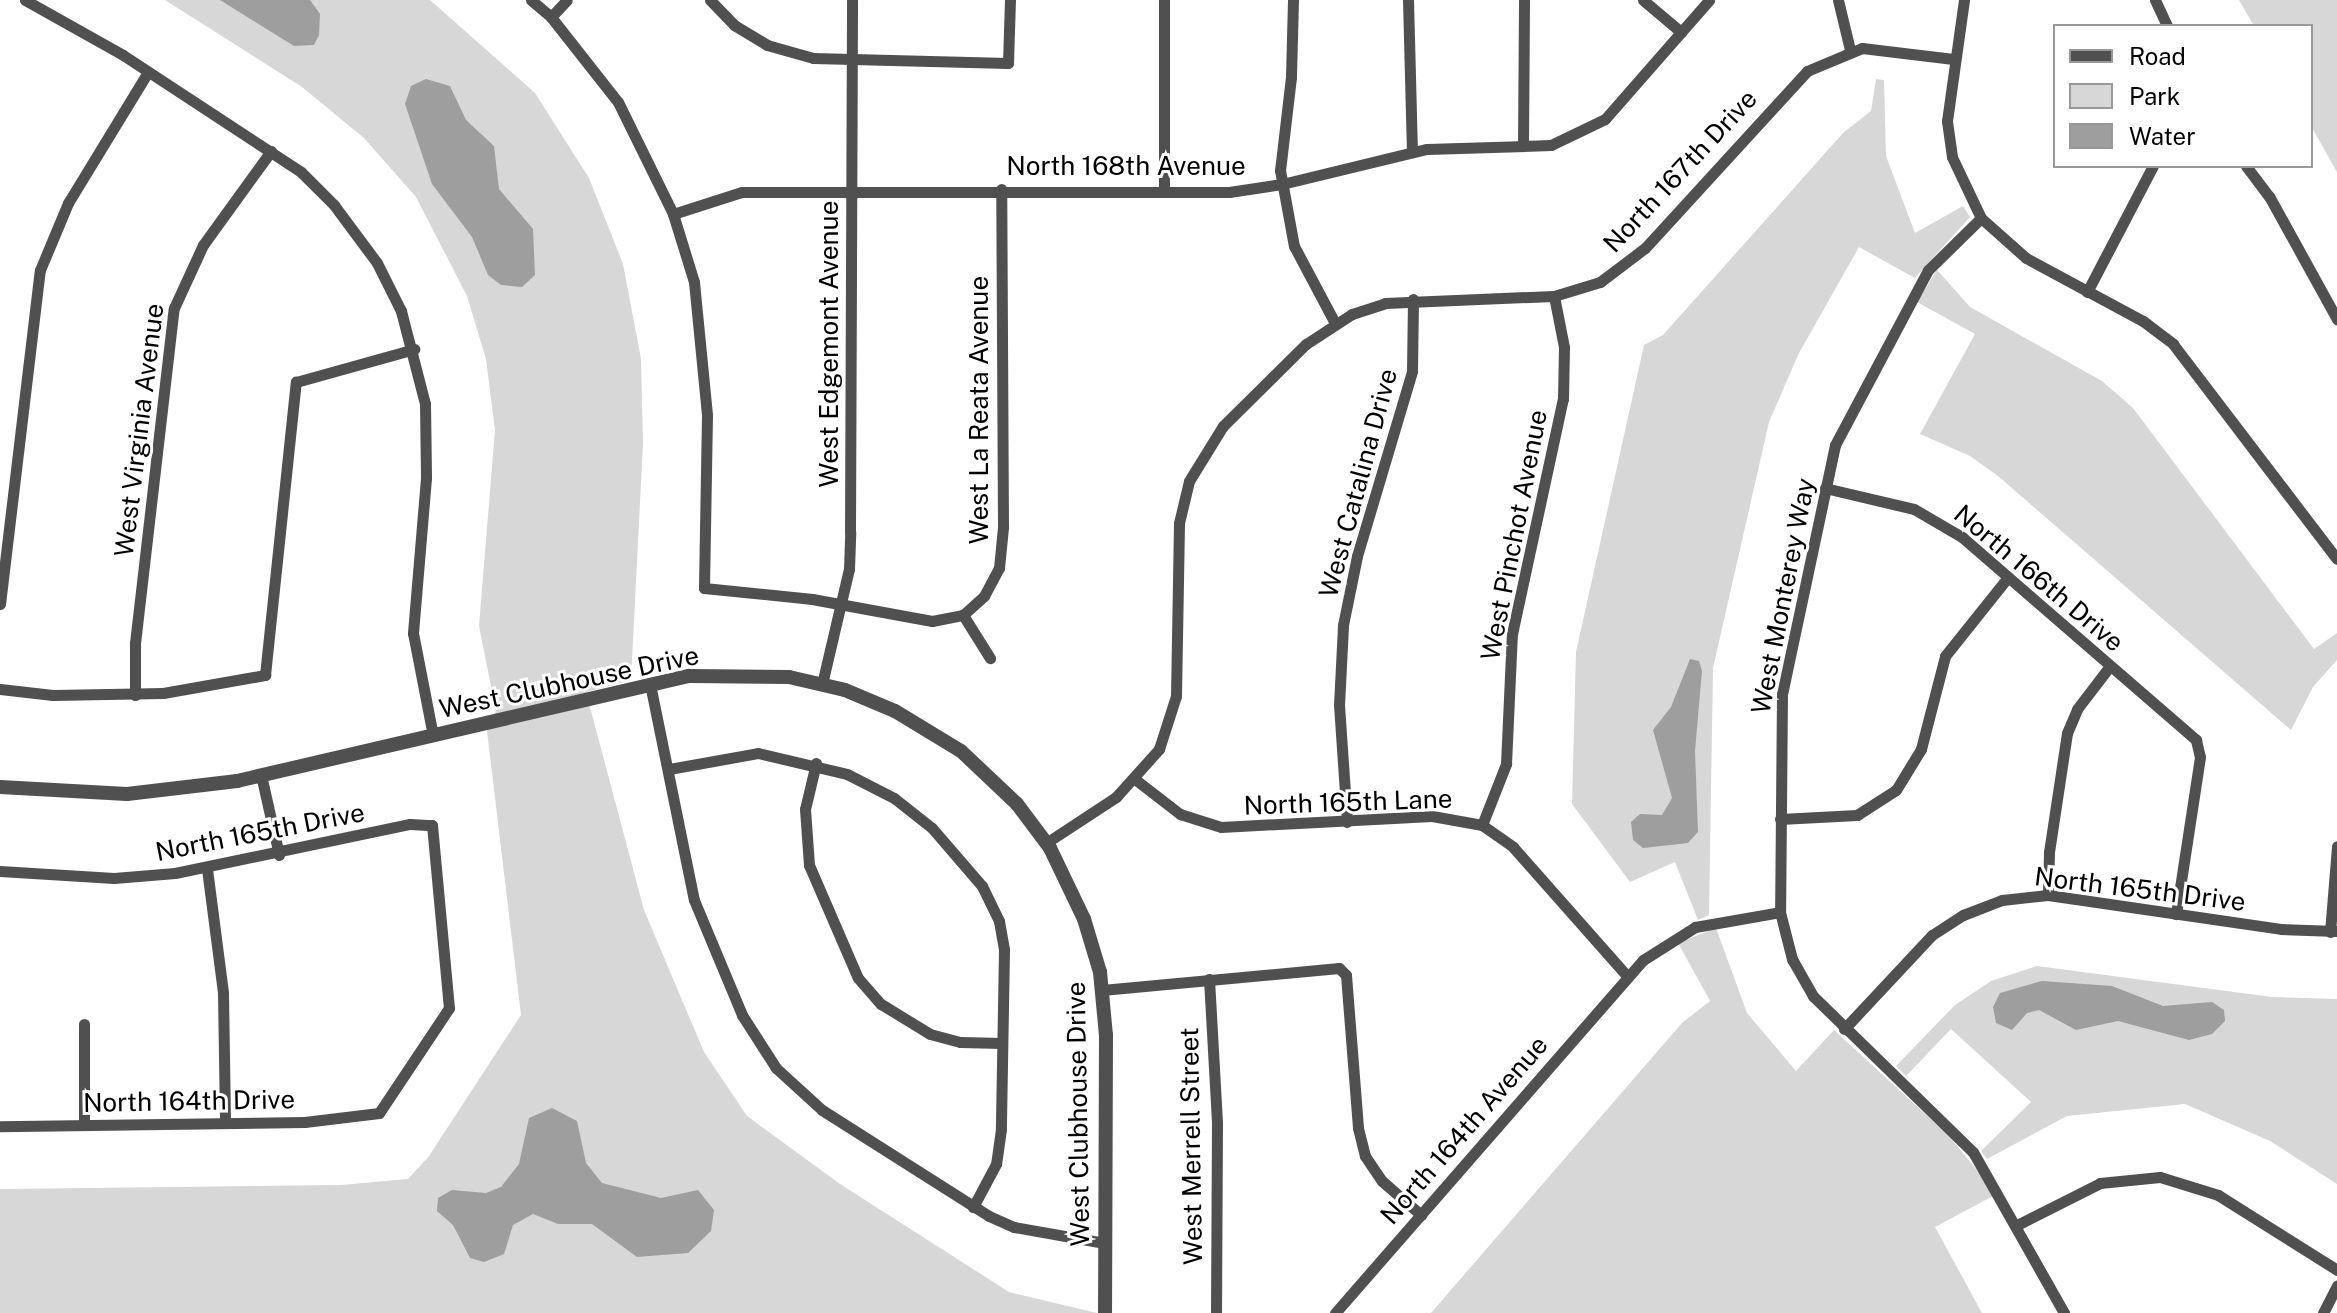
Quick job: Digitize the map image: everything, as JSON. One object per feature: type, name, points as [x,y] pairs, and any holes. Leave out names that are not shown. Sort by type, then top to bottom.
[{"type":"street","points":[[25,0],[148,72],[271,151],[321,190],[357,232],[390,288],[414,349],[427,453],[413,633],[433,736]]},
{"type":"street","points":[[531,0],[551,17],[618,102],[673,214],[694,282],[702,338],[707,415],[704,588],[841,606],[911,620],[963,615],[990,658]]},
{"type":"street","points":[[551,17],[567,0]]},
{"type":"street","points":[[710,0],[734,25],[767,45],[813,58],[1008,63],[1010,0]]},
{"type":"street","name":"West Edgemont Avenue","points":[[822,684],[841,606],[850,532],[852,0]]},
{"type":"street","points":[[1164,0],[1164,192]]},
{"type":"street","points":[[1046,843],[1136,780],[1166,734],[1176,696],[1178,539],[1189,481],[1208,446],[1233,415],[1335,323],[1298,256],[1282,184],[1279,150],[1291,77],[1293,0]]},
{"type":"street","points":[[1408,0],[1412,152]]},
{"type":"street","points":[[1523,146],[1524,0]]},
{"type":"street","points":[[1643,0],[1681,32]]},
{"type":"street","name":"North 168th Avenue","points":[[673,214],[742,192],[1001,189],[1164,192],[1282,184],[1412,152],[1562,142],[1594,127],[1709,0]]},
{"type":"street","points":[[1838,0],[1850,50]]},
{"type":"street","points":[[1964,0],[1953,59],[1947,121],[1952,157],[1981,218],[2026,258],[2143,321],[2187,358],[2335,553]]},
{"type":"street","points":[[2155,0],[2166,24]]},
{"type":"street","name":"North 167th Drive","points":[[1335,323],[1369,307],[1413,299],[1554,296],[1587,288],[1622,269],[1796,79],[1850,50],[1885,48],[1953,59]]},
{"type":"street","points":[[0,604],[29,329],[46,250],[68,203],[148,72]]},
{"type":"street","name":"West Virginia Avenue","points":[[135,695],[135,643],[174,308],[203,245],[271,151]]},
{"type":"street","points":[[2087,292],[2152,168]]},
{"type":"street","points":[[2248,168],[2269,196],[2337,319]]},
{"type":"street","name":"West La Reata Avenue","points":[[963,615],[984,596],[999,568],[1003,527],[1001,189]]},
{"type":"street","name":"West Monterey Way","points":[[1981,218],[1932,264],[1843,423],[1825,488],[1782,694],[1780,912],[1798,972],[1844,1029],[1964,1141],[2017,1225],[2064,1313]]},
{"type":"street","name":"West Pinchot Avenue","points":[[1482,825],[1506,764],[1512,634],[1563,399],[1564,347],[1554,296]]},
{"type":"street","name":"West Catalina Drive","points":[[1347,822],[1339,694],[1343,625],[1357,556],[1412,371],[1413,299]]},
{"type":"street","points":[[0,689],[135,695],[265,675],[296,382],[414,349]]},
{"type":"street","name":"North 166th Drive","points":[[1825,488],[1888,501],[1937,520],[2008,577],[2199,748],[2176,914]]},
{"type":"street","points":[[1780,819],[1857,815],[1896,790],[1921,749],[1930,698],[1945,656],[2008,577]]},
{"type":"street","points":[[2048,895],[2049,852],[2067,733],[2077,709],[2110,666]]},
{"type":"street","name":"West Clubhouse Drive","points":[[0,787],[127,794],[261,775],[650,684],[741,674],[822,684],[895,711],[961,751],[1017,804],[1046,843],[1084,919],[1102,990],[1105,1313]]},
{"type":"street","points":[[650,684],[694,900],[736,1003],[764,1051],[822,1110],[973,1207],[1014,1227],[1105,1243]]},
{"type":"street","points":[[669,769],[743,753],[816,763],[871,785],[912,812],[952,847],[982,886],[1002,934],[1002,1043],[999,1150],[991,1177],[973,1207]]},
{"type":"street","points":[[816,763],[805,809],[809,865],[858,978],[881,1004],[922,1031],[960,1042],[1002,1043]]},
{"type":"street","points":[[261,775],[279,855]]},
{"type":"street","name":"North 165th Lane","points":[[1136,780],[1169,808],[1207,824],[1237,828],[1432,816],[1482,825],[1519,853],[1627,976]]},
{"type":"street","name":"North 165th Drive","points":[[0,871],[114,878],[207,869],[410,824],[432,825],[449,1008],[379,1113]]},
{"type":"street","points":[[2333,931],[2337,846]]},
{"type":"street","points":[[207,869],[222,981],[225,1123]]},
{"type":"street","name":"North 165th Drive","points":[[1844,1029],[1943,927],[1987,905],[2048,895],[2176,914],[2333,931]]},
{"type":"street","points":[[1627,976],[1695,927],[1780,912]]},
{"type":"street","points":[[1102,990],[1339,968],[1346,975],[1358,1128],[1365,1156],[1382,1181],[1421,1215]]},
{"type":"street","name":"North 164th Avenue","points":[[1335,1313],[1627,976]]},
{"type":"street","name":"West Merrell Street","points":[[1209,979],[1217,1123],[1216,1313]]},
{"type":"street","points":[[84,1024],[84,1125]]},
{"type":"street","name":"North 164th Drive","points":[[0,1126],[305,1122],[379,1113]]},
{"type":"street","points":[[2017,1225],[2100,1183],[2160,1177],[2225,1199],[2337,1270]]},
{"type":"street","points":[[2323,1313],[2337,1285]]},
{"type":"green space","points":[[165,0],[430,0],[535,93],[589,178],[623,264],[641,359],[643,443],[631,680],[586,692],[644,910],[704,1052],[747,1116],[840,1184],[1009,1292],[1097,1313],[0,1313],[0,1189],[341,1185],[408,1179],[429,1156],[521,1015],[487,731],[496,711],[479,626],[495,430],[486,359],[467,296],[416,197],[364,138],[302,87]]},
{"type":"green space","points":[[2239,0],[2337,0],[2337,172],[2313,130],[2313,24],[2253,24]]},
{"type":"green space","points":[[1876,79],[1884,80],[1886,156],[1915,233],[1963,206],[1970,217],[1915,278],[1859,247],[1799,353],[1769,422],[1713,668],[1709,915],[1698,920],[1675,862],[1630,882],[1572,804],[1576,652],[1644,345],[1663,335],[1843,133],[1871,111]]},
{"type":"green space","points":[[1937,270],[1970,307],[2102,381],[2133,408],[2314,649],[2337,633],[2337,660],[2313,687],[2291,730],[1998,476],[1970,456],[1920,434],[1975,334],[1917,302]]},
{"type":"green space","points":[[1716,928],[1747,1013],[1796,1071],[1834,1030],[1949,1136],[1980,1174],[1993,1196],[1935,1227],[1982,1313],[1431,1313],[1682,1023],[1710,1001],[1678,943]]},
{"type":"green space","points":[[2037,966],[2272,997],[2337,999],[2337,1184],[2270,1141],[2185,1104],[2067,1116],[1987,1159],[1981,1151],[2031,1102],[1951,1029],[1906,1076],[1896,1066],[1955,1005],[1991,981]]},
{"type":"water","points":[[220,0],[310,0],[320,14],[319,35],[314,45],[294,46]]},
{"type":"water","points":[[426,79],[450,86],[466,120],[494,146],[499,189],[533,229],[535,275],[522,287],[501,285],[488,275],[472,237],[432,184],[405,104],[411,86]]},
{"type":"water","points":[[1690,659],[1699,661],[1702,671],[1695,751],[1698,832],[1688,843],[1643,848],[1633,840],[1631,822],[1640,814],[1662,815],[1672,798],[1653,730],[1671,707]]},
{"type":"water","points":[[2042,981],[2112,986],[2163,1006],[2212,1002],[2224,1010],[2225,1021],[2212,1034],[2189,1040],[2118,1021],[2076,1030],[2039,1010],[2027,1013],[2012,1030],[1996,1023],[1993,1007],[2000,993]]},
{"type":"water","points":[[552,1108],[577,1121],[586,1163],[602,1183],[661,1198],[698,1190],[714,1210],[711,1231],[688,1253],[637,1257],[592,1224],[558,1224],[533,1214],[513,1225],[504,1254],[484,1262],[470,1258],[453,1225],[437,1211],[438,1198],[452,1190],[486,1193],[501,1187],[519,1164],[529,1118]]}]
